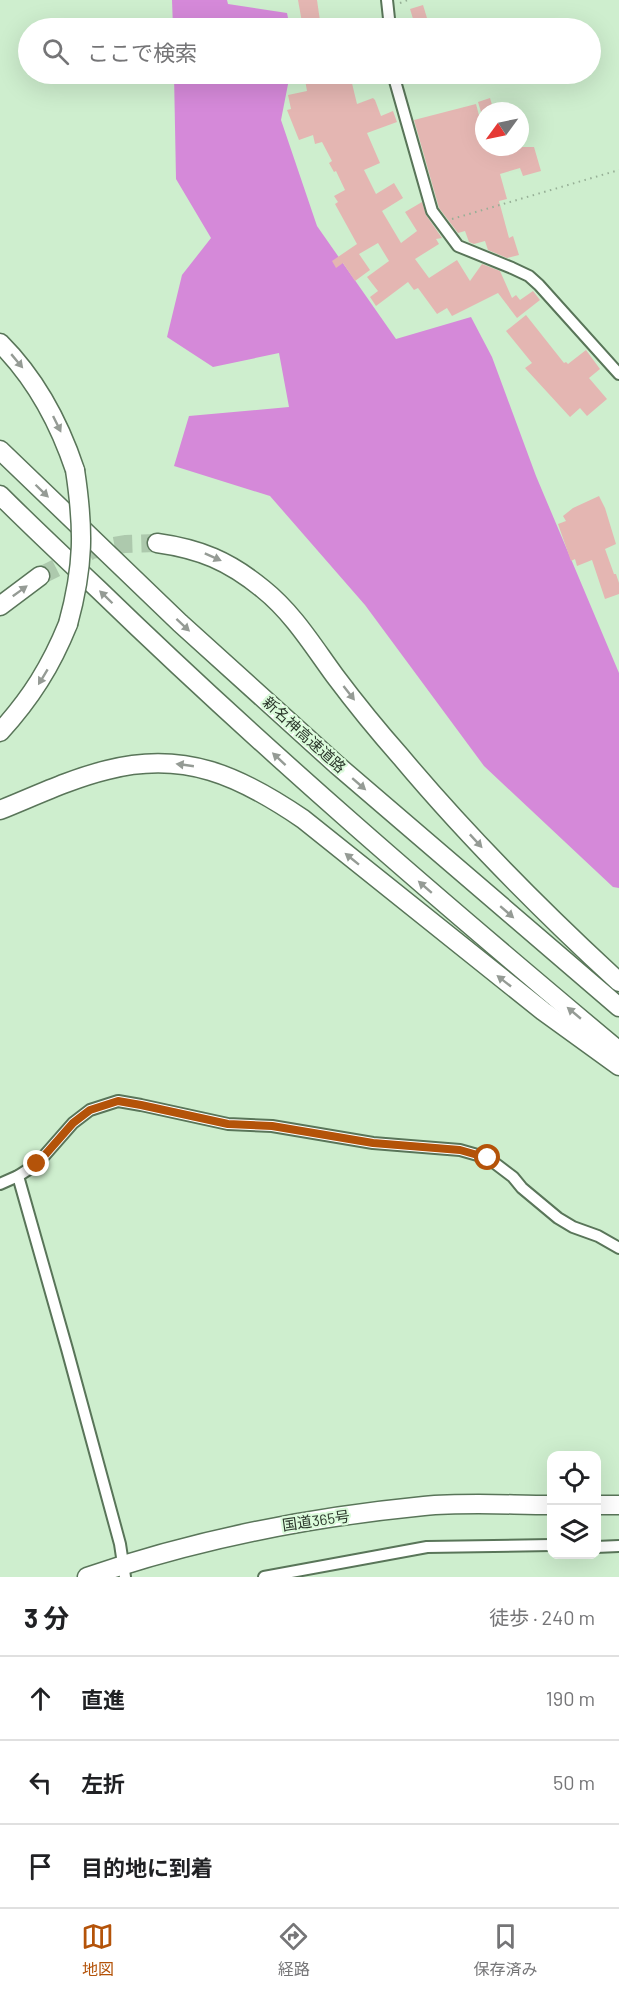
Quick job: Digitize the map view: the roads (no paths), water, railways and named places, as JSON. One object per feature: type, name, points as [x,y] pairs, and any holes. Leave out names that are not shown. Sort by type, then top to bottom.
[{"type":"highway","points":[[0,343],[39,390],[65,440],[75,470],[81,525],[78,590],[56,655],[19,712],[0,732]]},
{"type":"highway","name":"新名神高速道路","points":[[0,450],[180,622],[337,765],[619,1007]]},
{"type":"highway","points":[[0,495],[164,653],[315,792],[619,1051]]},
{"type":"highway","points":[[157,543],[187,547],[215,557],[265,590],[288,612],[366,716],[445,807],[534,901],[619,982]]},
{"type":"highway","points":[[0,606],[40,576]]},
{"type":"highway","points":[[0,810],[73,781],[135,763],[164,762],[192,765],[219,772],[246,784],[303,819],[543,1011],[619,1066]]},
{"type":"highway","name":"国道365号","points":[[87,1577],[124,1571],[265,1529],[414,1508],[547,1505]]},
{"type":"highway","points":[[601,1505],[619,1505]]},
{"type":"street","points":[[387,0],[389,18]]},
{"type":"street","points":[[394,84],[432,211],[439,223],[458,246],[529,276],[619,374]]},
{"type":"street","points":[[0,1184],[37,1164],[73,1123],[90,1110],[118,1101],[228,1124],[272,1126],[373,1143],[460,1150],[488,1158],[513,1177],[522,1188],[558,1218],[619,1248]]},
{"type":"street","points":[[18,1176],[120,1544],[124,1571]]},
{"type":"street","points":[[264,1577],[428,1547],[547,1545]]},
{"type":"street","points":[[601,1547],[619,1546]]},
{"type":"tunnel","points":[[40,576],[92,550],[125,544],[157,543]]}]
